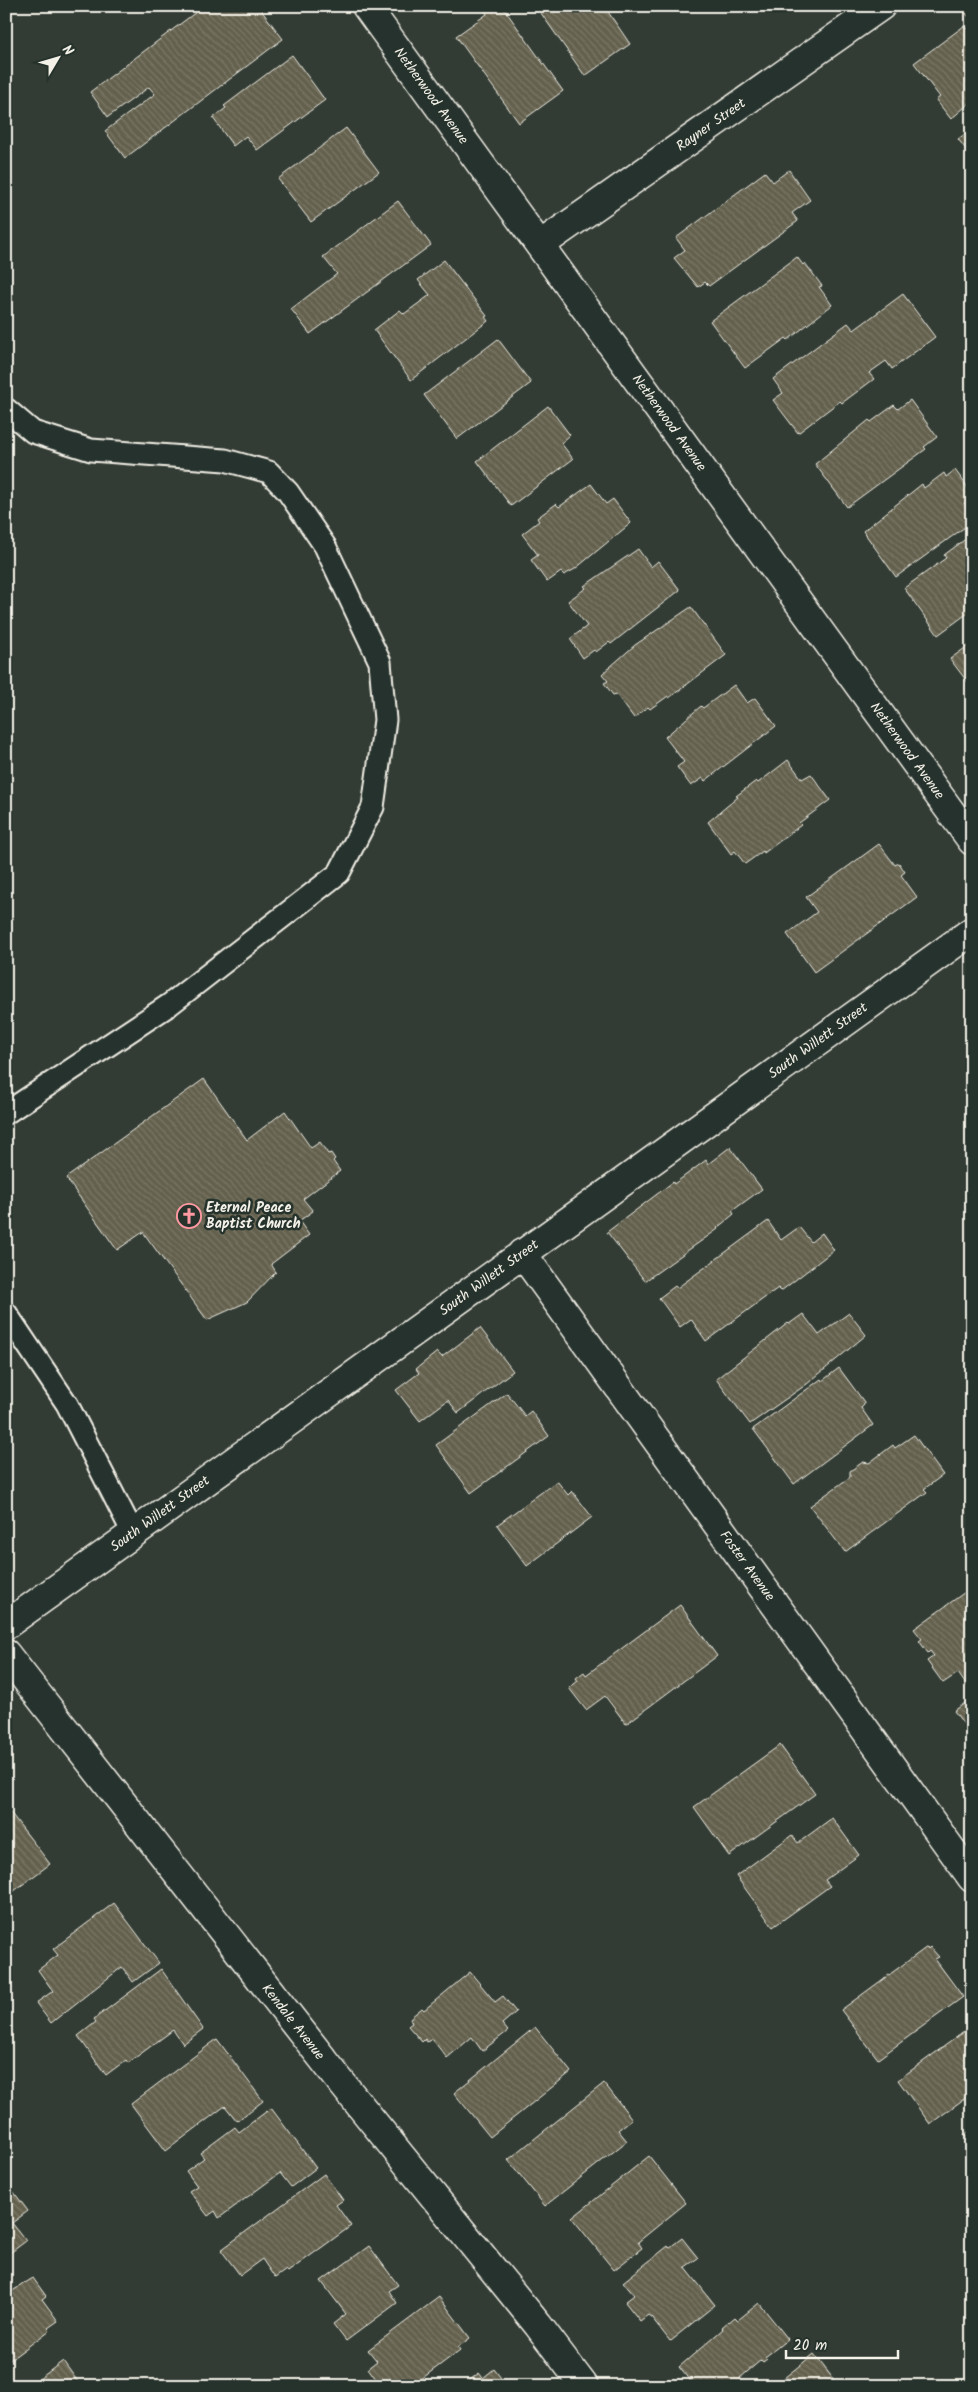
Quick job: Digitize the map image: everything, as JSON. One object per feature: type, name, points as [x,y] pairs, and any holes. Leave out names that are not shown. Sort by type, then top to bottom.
[{"type":"street","name":"Netherwood Avenue","points":[[366,6],[972,841]]},
{"type":"street","name":"Rayner Street","points":[[540,245],[881,6]]},
{"type":"street","name":"South Willett Street","points":[[6,1625],[972,931]]},
{"type":"street","name":"Foster Avenue","points":[[522,1253],[972,1878]]},
{"type":"street","name":"Kendale Avenue","points":[[6,1654],[341,2082],[538,2325],[584,2386]]},
{"type":"lane","points":[[6,409],[33,432],[91,450],[224,460],[268,472],[288,492],[325,546],[376,653],[380,662],[385,720],[373,808],[339,873],[169,1005],[6,1113]]},
{"type":"lane","points":[[6,1313],[67,1404],[133,1533]]},
{"type":"building","points":[[204,6],[258,6],[283,39],[125,158],[105,131],[155,94],[149,87],[108,117],[90,92]]},
{"type":"building","points":[[489,6],[502,6],[563,91],[519,123],[456,36],[487,14],[484,9]]},
{"type":"building","points":[[536,6],[604,6],[630,44],[585,76]]},
{"type":"building","points":[[968,6],[972,6],[972,21],[963,10]]},
{"type":"building","points":[[964,26],[967,29],[972,26],[972,101],[951,119],[936,100],[940,97],[914,63]]},
{"type":"building","points":[[292,55],[325,100],[257,150],[246,136],[233,146],[213,118],[226,108],[224,106]]},
{"type":"building","points":[[346,128],[379,172],[311,222],[278,179]]},
{"type":"building","points":[[972,129],[972,157],[958,139]]},
{"type":"building","points":[[789,170],[810,200],[792,213],[798,221],[709,286],[705,282],[698,287],[674,258],[685,250],[676,238],[765,172],[773,182]]},
{"type":"building","points":[[398,201],[431,245],[310,334],[291,309],[337,274],[323,257]]},
{"type":"building","points":[[797,257],[803,265],[805,263],[822,286],[819,287],[832,305],[788,340],[786,338],[745,368],[710,321]]},
{"type":"building","points":[[444,260],[487,316],[485,317],[488,321],[411,380],[374,330],[400,310],[404,314],[430,295],[418,280]]},
{"type":"building","points":[[903,294],[935,337],[892,369],[886,361],[869,373],[874,379],[842,403],[840,401],[798,433],[773,400],[783,393],[773,379],[848,323],[854,330]]},
{"type":"building","points":[[498,339],[531,383],[457,439],[424,395]]},
{"type":"building","points":[[910,400],[937,437],[924,447],[926,449],[847,507],[815,464],[869,420],[871,422],[894,405],[898,409]]},
{"type":"building","points":[[548,406],[570,435],[561,443],[573,459],[511,506],[477,461]]},
{"type":"building","points":[[955,470],[972,493],[972,497],[964,503],[972,513],[972,522],[896,577],[863,531],[922,484],[924,488],[944,473],[946,477]]},
{"type":"building","points":[[591,484],[606,504],[613,499],[631,523],[575,569],[564,575],[561,572],[547,582],[531,560],[538,555],[522,534],[539,521],[537,518],[556,504],[559,507]]},
{"type":"building","points":[[971,535],[972,610],[938,635],[904,588],[946,558],[944,555]]},
{"type":"building","points":[[638,549],[651,567],[658,561],[680,590],[611,644],[609,642],[596,652],[594,650],[583,658],[570,639],[587,626],[568,601],[586,588],[584,586]]},
{"type":"building","points":[[691,607],[726,655],[669,698],[668,696],[650,709],[648,707],[634,718],[616,694],[613,695],[604,683],[608,681],[602,674],[635,645]]},
{"type":"building","points":[[972,643],[972,688],[950,659]]},
{"type":"building","points":[[734,685],[747,703],[755,698],[776,726],[705,781],[703,778],[691,786],[677,767],[684,762],[665,737],[701,706],[703,708]]},
{"type":"building","points":[[788,760],[802,779],[811,774],[830,800],[764,853],[763,851],[745,864],[735,851],[731,854],[708,822],[738,797],[736,796],[756,781],[758,783]]},
{"type":"building","points":[[879,844],[895,865],[899,863],[905,872],[901,875],[917,897],[814,972],[787,934],[817,912],[806,897]]},
{"type":"building","points":[[204,1079],[247,1140],[285,1111],[311,1148],[320,1142],[328,1154],[331,1153],[335,1159],[333,1161],[340,1171],[303,1199],[313,1211],[299,1221],[309,1235],[271,1264],[276,1272],[247,1302],[207,1320],[143,1232],[117,1250],[66,1178]]},
{"type":"building","points":[[730,1147],[762,1189],[732,1211],[734,1214],[718,1229],[645,1281],[607,1232],[673,1182],[674,1184],[706,1160],[708,1164]]},
{"type":"building","points":[[768,1221],[781,1240],[799,1227],[811,1242],[822,1233],[834,1250],[781,1291],[778,1288],[706,1341],[691,1319],[680,1327],[659,1298],[675,1286],[677,1288]]},
{"type":"building","points":[[849,1313],[866,1335],[807,1384],[750,1424],[716,1379],[788,1323],[803,1314],[819,1335]]},
{"type":"building","points":[[480,1328],[513,1371],[458,1413],[448,1400],[420,1421],[396,1390],[419,1373],[416,1369],[437,1352],[442,1357]]},
{"type":"building","points":[[839,1368],[864,1402],[861,1408],[873,1425],[794,1484],[753,1429]]},
{"type":"building","points":[[507,1393],[525,1416],[531,1411],[549,1436],[471,1493],[436,1445]]},
{"type":"building","points":[[914,1435],[943,1475],[924,1489],[927,1492],[845,1552],[810,1506],[850,1477],[850,1471],[863,1462],[869,1463],[893,1445],[895,1448]]},
{"type":"building","points":[[557,1481],[568,1495],[572,1491],[592,1517],[527,1566],[497,1525]]},
{"type":"building","points":[[972,1587],[972,1683],[967,1686],[958,1673],[943,1683],[927,1661],[934,1656],[930,1651],[928,1653],[919,1641],[922,1639],[914,1629]]},
{"type":"building","points":[[680,1605],[717,1656],[626,1724],[605,1696],[586,1710],[569,1688],[578,1681],[576,1678],[584,1672],[586,1675]]},
{"type":"building","points":[[972,1698],[972,1735],[954,1711]]},
{"type":"building","points":[[780,1745],[815,1794],[729,1856],[694,1807]]},
{"type":"building","points":[[6,1807],[50,1864],[6,1897]]},
{"type":"building","points":[[832,1818],[859,1855],[825,1880],[830,1886],[773,1927],[736,1876],[792,1835],[798,1843]]},
{"type":"building","points":[[114,1903],[159,1963],[133,1982],[122,1967],[51,2023],[36,2003],[53,1991],[38,1970],[58,1955],[53,1949]]},
{"type":"building","points":[[927,1947],[928,1949],[930,1947],[939,1957],[935,1959],[963,1997],[878,2059],[841,2010]]},
{"type":"building","points":[[161,1969],[203,2029],[183,2044],[173,2030],[128,2063],[126,2060],[106,2075],[78,2036],[96,2022],[94,2019]]},
{"type":"building","points":[[470,1972],[495,2002],[503,1996],[516,2012],[502,2024],[508,2031],[482,2051],[472,2037],[447,2058],[432,2039],[427,2042],[425,2039],[422,2042],[408,2026],[412,2023],[410,2018],[422,2008],[424,2010]]},
{"type":"building","points":[[972,2026],[972,2093],[930,2124],[898,2080]]},
{"type":"building","points":[[535,2027],[571,2072],[490,2137],[454,2093]]},
{"type":"building","points":[[217,2039],[263,2101],[237,2121],[225,2106],[166,2151],[131,2104]]},
{"type":"building","points":[[604,2083],[632,2119],[618,2130],[627,2141],[545,2206],[508,2160]]},
{"type":"building","points":[[271,2108],[316,2168],[291,2187],[280,2173],[219,2218],[215,2211],[208,2216],[189,2191],[197,2186],[186,2171],[204,2158],[200,2153],[235,2127],[239,2132]]},
{"type":"building","points":[[972,2129],[972,2145],[964,2135]]},
{"type":"building","points":[[649,2156],[686,2203],[638,2242],[642,2248],[614,2270],[572,2218]]},
{"type":"building","points":[[324,2174],[343,2200],[336,2205],[351,2226],[288,2272],[286,2270],[275,2278],[262,2259],[240,2275],[221,2250]]},
{"type":"building","points":[[10,2187],[28,2211],[12,2223],[26,2241],[6,2256],[6,2189]]},
{"type":"building","points":[[682,2238],[698,2258],[685,2267],[715,2305],[670,2341],[648,2315],[640,2321],[625,2302],[634,2295],[623,2282],[668,2246],[669,2248]]},
{"type":"building","points":[[369,2246],[398,2285],[389,2291],[397,2303],[346,2341],[333,2324],[346,2314],[321,2281]]},
{"type":"building","points":[[33,2278],[46,2296],[42,2299],[58,2321],[48,2328],[50,2330],[6,2363],[6,2295]]},
{"type":"building","points":[[439,2297],[470,2338],[458,2347],[460,2350],[412,2386],[381,2386],[368,2368],[377,2361],[368,2350]]},
{"type":"building","points":[[759,2303],[788,2339],[765,2357],[767,2359],[763,2362],[761,2360],[740,2378],[745,2384],[743,2386],[694,2386],[679,2367],[735,2317],[738,2320]]},
{"type":"building","points":[[814,2354],[838,2385],[774,2386]]},
{"type":"building","points":[[63,2361],[81,2386],[30,2386]]},
{"type":"building","points":[[494,2369],[507,2386],[462,2386],[479,2373],[483,2378]]},
{"type":"place","name":"Eternal Peace Baptist Church","points":[[189,1216]]}]
